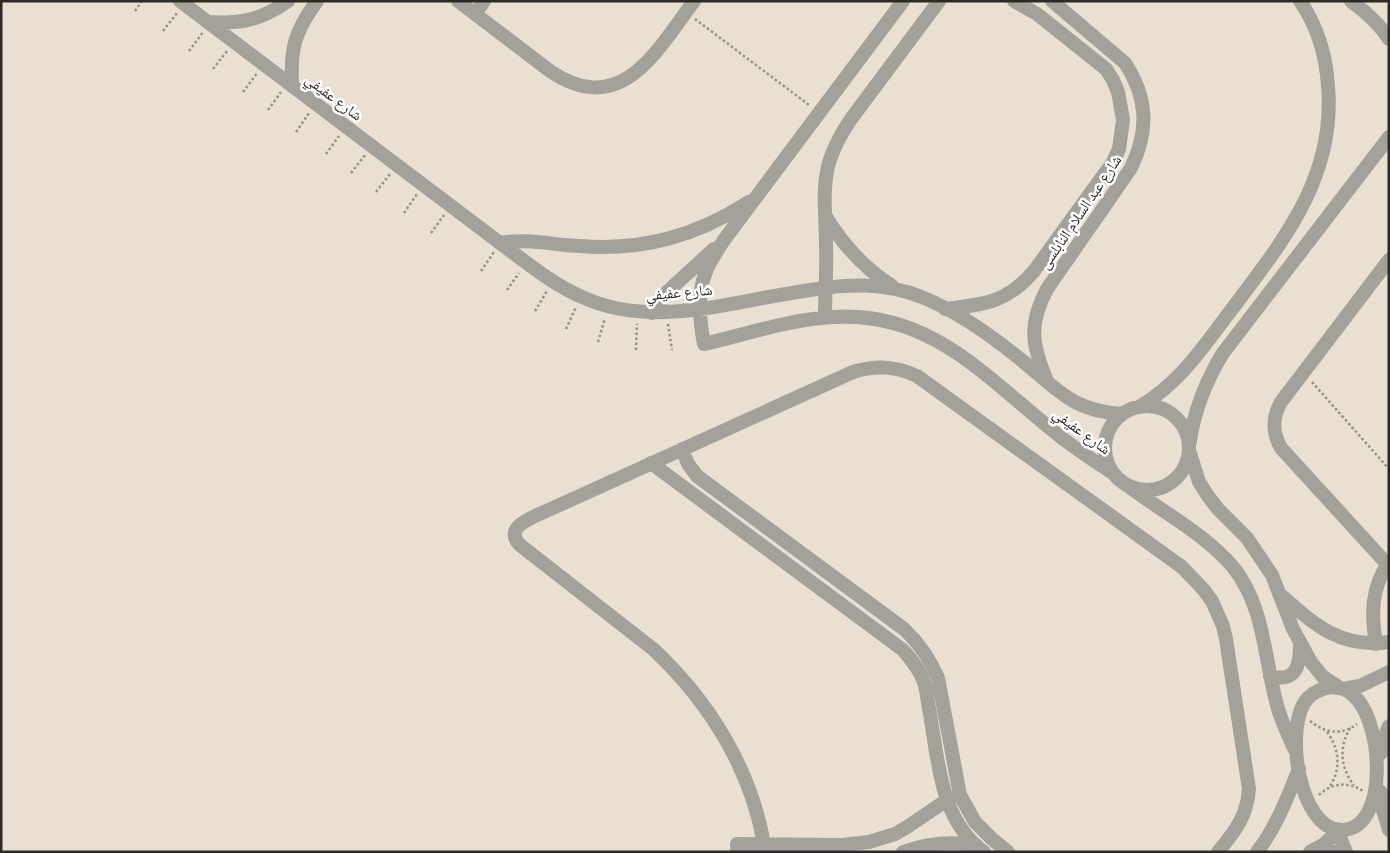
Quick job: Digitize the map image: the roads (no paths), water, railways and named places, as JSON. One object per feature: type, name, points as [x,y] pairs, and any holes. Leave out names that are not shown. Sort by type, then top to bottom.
[{"type":"street","points":[[209,23],[230,24],[251,20],[271,12],[288,1]]},
{"type":"street","points":[[290,84],[292,51],[296,37],[303,22],[317,1]]},
{"type":"street","points":[[458,1],[563,80],[584,87],[609,87],[626,80],[652,56],[690,7]]},
{"type":"street","points":[[475,14],[484,1]]},
{"type":"street","points":[[701,308],[704,276],[724,240],[903,1]]},
{"type":"street","points":[[825,317],[825,176],[830,156],[839,137],[937,4],[949,1]]},
{"type":"street","name":"شارع عبد السلام النابلسى","points":[[946,309],[994,301],[1010,294],[1023,284],[1105,174],[1119,149],[1123,120],[1118,92],[1106,69],[1036,14],[1014,1]]},
{"type":"street","name":"شارع عبد السلام النابلسى","points":[[1048,384],[1038,360],[1034,341],[1034,323],[1038,305],[1047,289],[1131,168],[1138,154],[1144,124],[1140,90],[1134,76],[1125,63],[1052,1]]},
{"type":"street","points":[[1297,754],[1280,717],[1261,628],[1254,605],[1244,584],[1234,569],[1207,542],[1113,473],[1106,456],[1106,437],[1110,428],[1122,414],[1139,407],[1168,388],[1192,362],[1286,236],[1302,210],[1314,184],[1323,156],[1328,128],[1330,99],[1327,70],[1321,42],[1310,16],[1300,1]]},
{"type":"street","points":[[1351,1],[1369,14],[1389,39]]},
{"type":"street","name":"شارع عفيفي","points":[[182,3],[500,243],[553,281],[582,297],[609,307],[637,312],[666,313],[825,287],[861,285],[896,289],[946,309],[1000,344],[1061,395],[1082,406],[1106,413],[1122,414]]},
{"type":"street","points":[[1127,485],[1145,490],[1164,487],[1172,482],[1184,468],[1192,426],[1204,388],[1223,353],[1389,137]]},
{"type":"street","points":[[500,243],[528,240],[579,246],[617,247],[655,243],[692,232],[718,220],[758,196]]},
{"type":"street","points":[[825,217],[850,251],[864,265],[896,289]]},
{"type":"street","points":[[652,313],[667,292],[724,240]]},
{"type":"street","points":[[1281,595],[1315,625],[1329,633],[1344,640],[1360,643],[1382,643],[1373,624],[1373,603],[1378,583],[1388,563],[1281,448],[1276,440],[1274,420],[1276,411],[1303,372],[1389,260]]},
{"type":"street","name":"شارع عفيفي","points":[[701,308],[704,344],[803,320],[825,317],[869,318],[902,324],[932,337],[960,354],[1072,447],[1113,473]]},
{"type":"street","points":[[764,848],[751,798],[732,752],[710,714],[693,691],[648,644],[520,545],[515,537],[517,528],[524,522],[651,463],[853,372],[875,367],[896,368],[916,376],[1182,567],[1212,601],[1223,626],[1226,639],[1249,789],[1248,800],[1241,822],[1218,852]]},
{"type":"street","points":[[1139,407],[1150,406],[1169,412],[1183,426],[1199,482],[1218,509],[1247,538],[1260,556],[1272,575],[1281,595],[1300,645],[1323,677],[1359,700],[1376,741],[1380,759]]},
{"type":"street","points":[[682,449],[688,464],[702,480],[904,629],[925,653],[938,678],[960,795],[967,809],[983,831],[1008,852]]},
{"type":"street","points":[[651,463],[894,641],[910,658],[924,682],[947,800],[962,830],[980,848]]},
{"type":"street","points":[[673,479],[688,464]]},
{"type":"street","points":[[894,641],[904,629]]},
{"type":"street","points":[[1270,676],[1278,678],[1287,677],[1294,672],[1299,665],[1300,645]]},
{"type":"street","points":[[1380,777],[1373,810],[1368,818],[1356,827],[1340,830],[1329,827],[1321,822],[1317,800],[1302,785],[1297,754],[1297,738],[1308,714],[1302,706],[1314,692],[1332,687],[1342,689],[1360,686],[1389,672]]},
{"type":"street","points":[[1389,726],[1382,742],[1380,759],[1381,803],[1389,830]]},
{"type":"street","points":[[935,742],[950,740]]},
{"type":"street","points":[[1258,852],[1280,817],[1299,769]]},
{"type":"street","points":[[737,848],[855,844],[888,836],[916,822],[947,800]]},
{"type":"street","points":[[916,822],[925,832],[924,845]]},
{"type":"street","points":[[1311,851],[1332,838],[1340,830]]},
{"type":"street","points":[[1340,830],[1341,840],[1346,852]]},
{"type":"street","points":[[903,852],[924,845],[949,842],[980,848]]},
{"type":"street","points":[[1311,851],[1336,852]]}]
